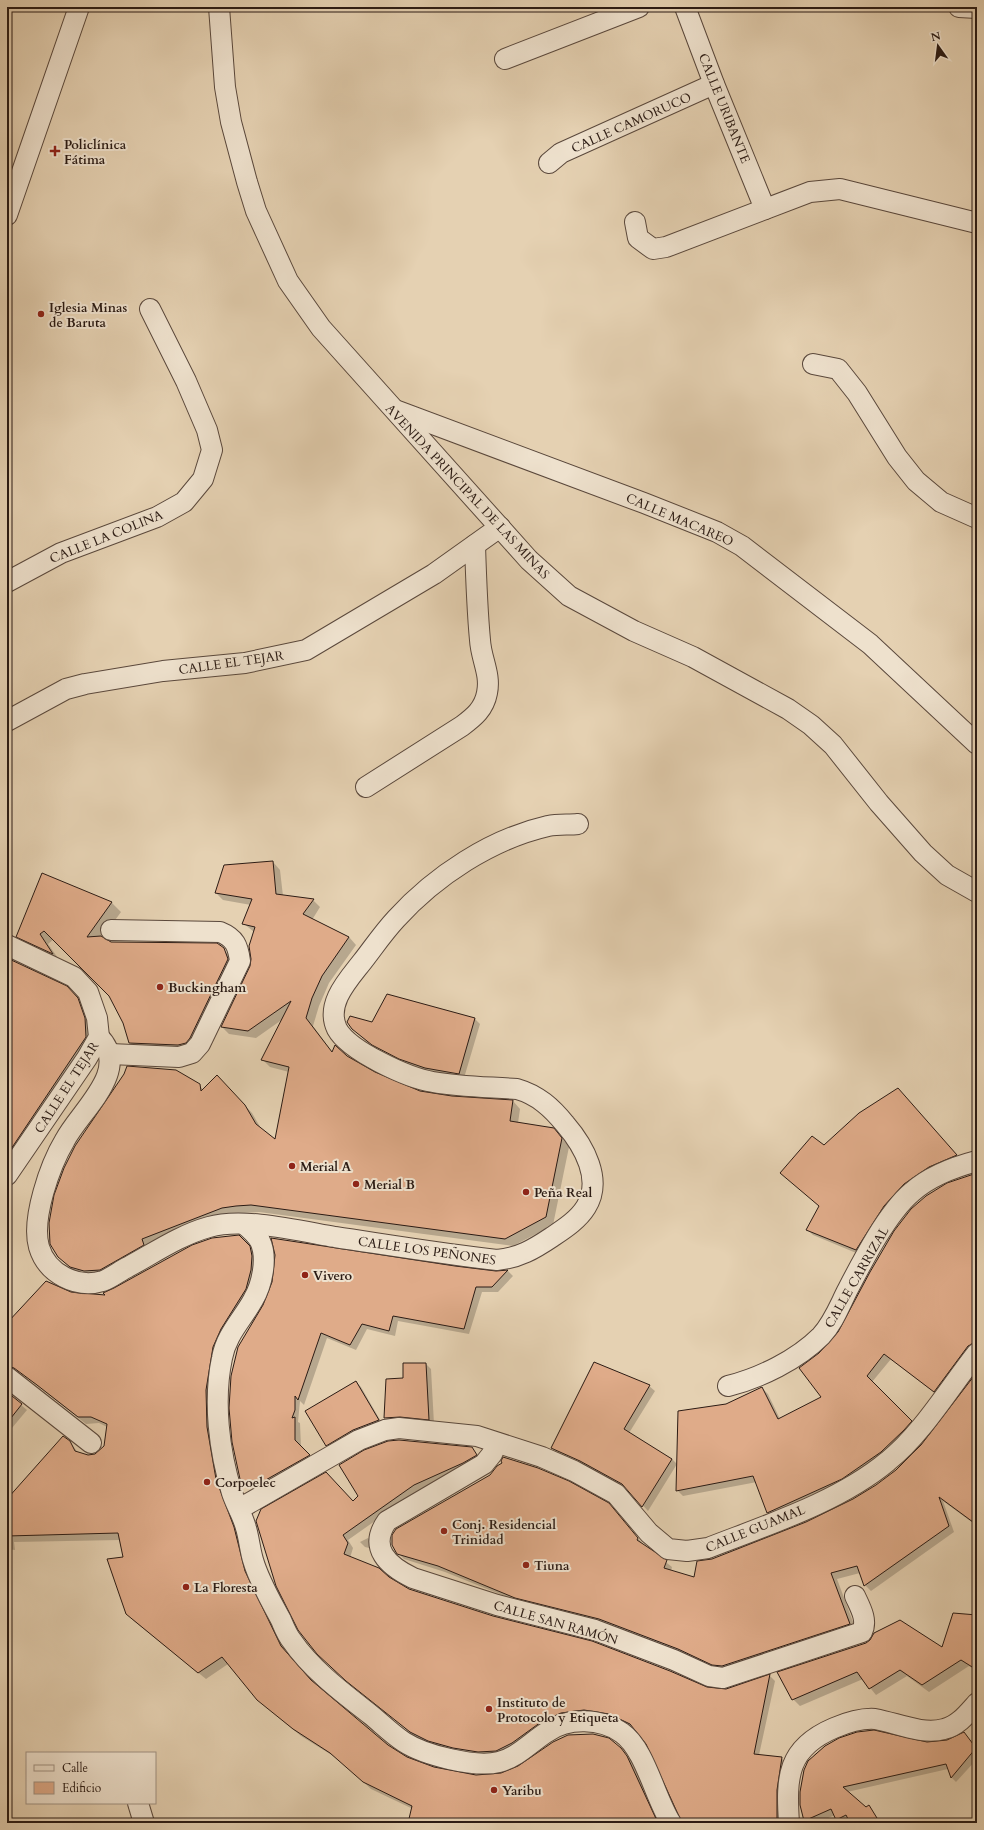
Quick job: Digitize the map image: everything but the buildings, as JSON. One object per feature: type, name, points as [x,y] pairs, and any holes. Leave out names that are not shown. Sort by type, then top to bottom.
[{"type":"street","points":[[8,206],[79,7]]},
{"type":"street","name":"AVENIDA PRINCIPAL DE LAS MINAS","points":[[219,7],[222,61],[231,122],[256,211],[279,263],[301,300],[321,328],[529,560],[569,596],[634,631],[693,657],[788,709],[811,725],[834,745],[879,803],[923,853],[947,875],[977,892]]},
{"type":"street","points":[[505,59],[639,7]]},
{"type":"street","name":"CALLE URIBANTE","points":[[686,7],[714,84],[765,209]]},
{"type":"street","points":[[959,7],[977,8]]},
{"type":"street","name":"CALLE CAMORUCO","points":[[549,163],[561,154],[714,84]]},
{"type":"street","points":[[635,222],[638,238],[652,248],[666,247],[810,192],[840,190],[977,223]]},
{"type":"street","name":"CALLE LA COLINA","points":[[7,582],[62,553],[156,517],[184,502],[204,480],[212,450],[207,430],[186,381],[150,308]]},
{"type":"street","points":[[813,364],[838,370],[857,393],[897,457],[916,481],[941,502],[977,518]]},
{"type":"street","name":"CALLE MACAREO","points":[[396,411],[644,503],[717,532],[742,546],[870,644],[977,744]]},
{"type":"street","name":"CALLE EL TEJAR","points":[[7,721],[66,689],[85,684],[163,671],[245,663],[306,650],[434,574],[500,527]]},
{"type":"street","points":[[366,787],[462,726],[476,716],[483,706],[489,680],[480,641],[475,545]]},
{"type":"street","name":"CALLE LOS PEÑONES","points":[[110,1054],[111,1062],[98,1094],[65,1139],[50,1174],[37,1223],[39,1248],[50,1267],[72,1281],[88,1283],[103,1280],[181,1238],[210,1226],[244,1224],[497,1260],[512,1259],[525,1254],[570,1225],[580,1215],[586,1206],[592,1191],[592,1176],[584,1150],[566,1125],[542,1100],[531,1093],[517,1089],[432,1082],[404,1072],[361,1052],[344,1038],[337,1028],[333,1010],[340,992],[348,979],[392,924],[432,886],[450,872],[496,845],[527,833],[550,826],[578,824]]},
{"type":"street","points":[[99,1037],[106,1045],[110,1054],[179,1057],[192,1053],[200,1044],[240,961],[238,946],[230,936],[220,932],[111,930]]},
{"type":"street","name":"CALLE EL TEJAR","points":[[7,945],[74,977],[88,992],[97,1018],[99,1037],[87,1058],[7,1175]]},
{"type":"street","name":"CALLE CARRIZAL","points":[[728,1386],[749,1381],[778,1366],[810,1345],[830,1324],[865,1259],[902,1202],[911,1192],[949,1170],[977,1161]]},
{"type":"street","points":[[244,1224],[261,1242],[263,1262],[262,1274],[253,1300],[228,1337],[222,1356],[219,1374],[218,1418],[228,1477],[246,1528],[254,1563],[267,1595],[291,1640],[306,1658],[342,1692],[406,1743],[460,1762],[497,1762],[513,1757],[548,1730],[580,1720],[610,1726],[622,1732],[633,1742],[663,1810],[671,1823]]},
{"type":"street","name":"CALLE GUAMAL","points":[[239,1509],[359,1440],[385,1430],[398,1428],[477,1436],[542,1457],[574,1471],[610,1490],[626,1504],[660,1544],[668,1549],[698,1550],[715,1546],[830,1498],[870,1475],[889,1461],[906,1445],[977,1353]]},
{"type":"street","points":[[7,1376],[91,1443]]},
{"type":"street","name":"CALLE SAN RAMÓN","points":[[497,1443],[492,1454],[484,1464],[387,1520],[381,1530],[379,1540],[381,1551],[385,1559],[402,1573],[413,1578],[497,1605],[595,1630],[674,1660],[708,1676],[723,1678],[862,1632],[865,1620],[855,1596]]},
{"type":"street","points":[[790,1823],[788,1789],[792,1765],[797,1755],[815,1736],[848,1722],[874,1719],[914,1728],[932,1730],[945,1729],[965,1717],[977,1703]]},
{"type":"street","points":[[138,1804],[144,1823]]},
{"type":"place","name":"Policlínica Fátima","points":[[55,151]]},
{"type":"place","name":"Iglesia Minas de Baruta","points":[[41,314]]},
{"type":"place","name":"Buckingham","points":[[160,987]]},
{"type":"place","name":"Merial A","points":[[292,1166]]},
{"type":"place","name":"Merial B","points":[[356,1184]]},
{"type":"place","name":"Peña Real","points":[[526,1192]]},
{"type":"place","name":"Vivero","points":[[305,1275]]},
{"type":"place","name":"Corpoelec","points":[[207,1482]]},
{"type":"place","name":"Conj. Residencial Trinidad","points":[[444,1531]]},
{"type":"place","name":"Tiuna","points":[[526,1565]]},
{"type":"place","name":"La Floresta","points":[[186,1587]]},
{"type":"place","name":"Instituto de Protocolo y Etiqueta","points":[[489,1709]]},
{"type":"place","name":"Yaribu","points":[[494,1790]]}]
